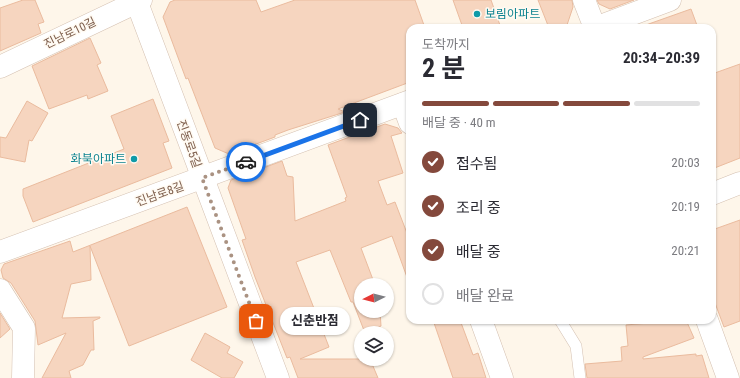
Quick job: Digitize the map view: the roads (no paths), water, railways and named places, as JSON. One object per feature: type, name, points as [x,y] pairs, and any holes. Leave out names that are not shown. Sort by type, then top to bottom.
[{"type":"street","points":[[584,0],[593,24]]},
{"type":"street","points":[[606,24],[670,0]]},
{"type":"street","name":"진남로10길","points":[[0,67],[138,1]]},
{"type":"street","name":"진동로5길","points":[[138,1],[202,178],[278,378]]},
{"type":"street","name":"진남로8길","points":[[0,252],[202,178],[406,110]]},
{"type":"street","points":[[716,192],[740,183]]},
{"type":"street","points":[[0,290],[24,328],[23,378]]},
{"type":"street","points":[[482,324],[502,378]]},
{"type":"street","points":[[708,324],[728,378]]},
{"type":"lane","points":[[562,324],[576,346],[580,378]]},
{"type":"place","name":"보림아파트","points":[[477,14]]},
{"type":"place","name":"화북아파트","points":[[134,159]]},
{"type":"place","name":"신춘반점","points":[[256,321]]}]
